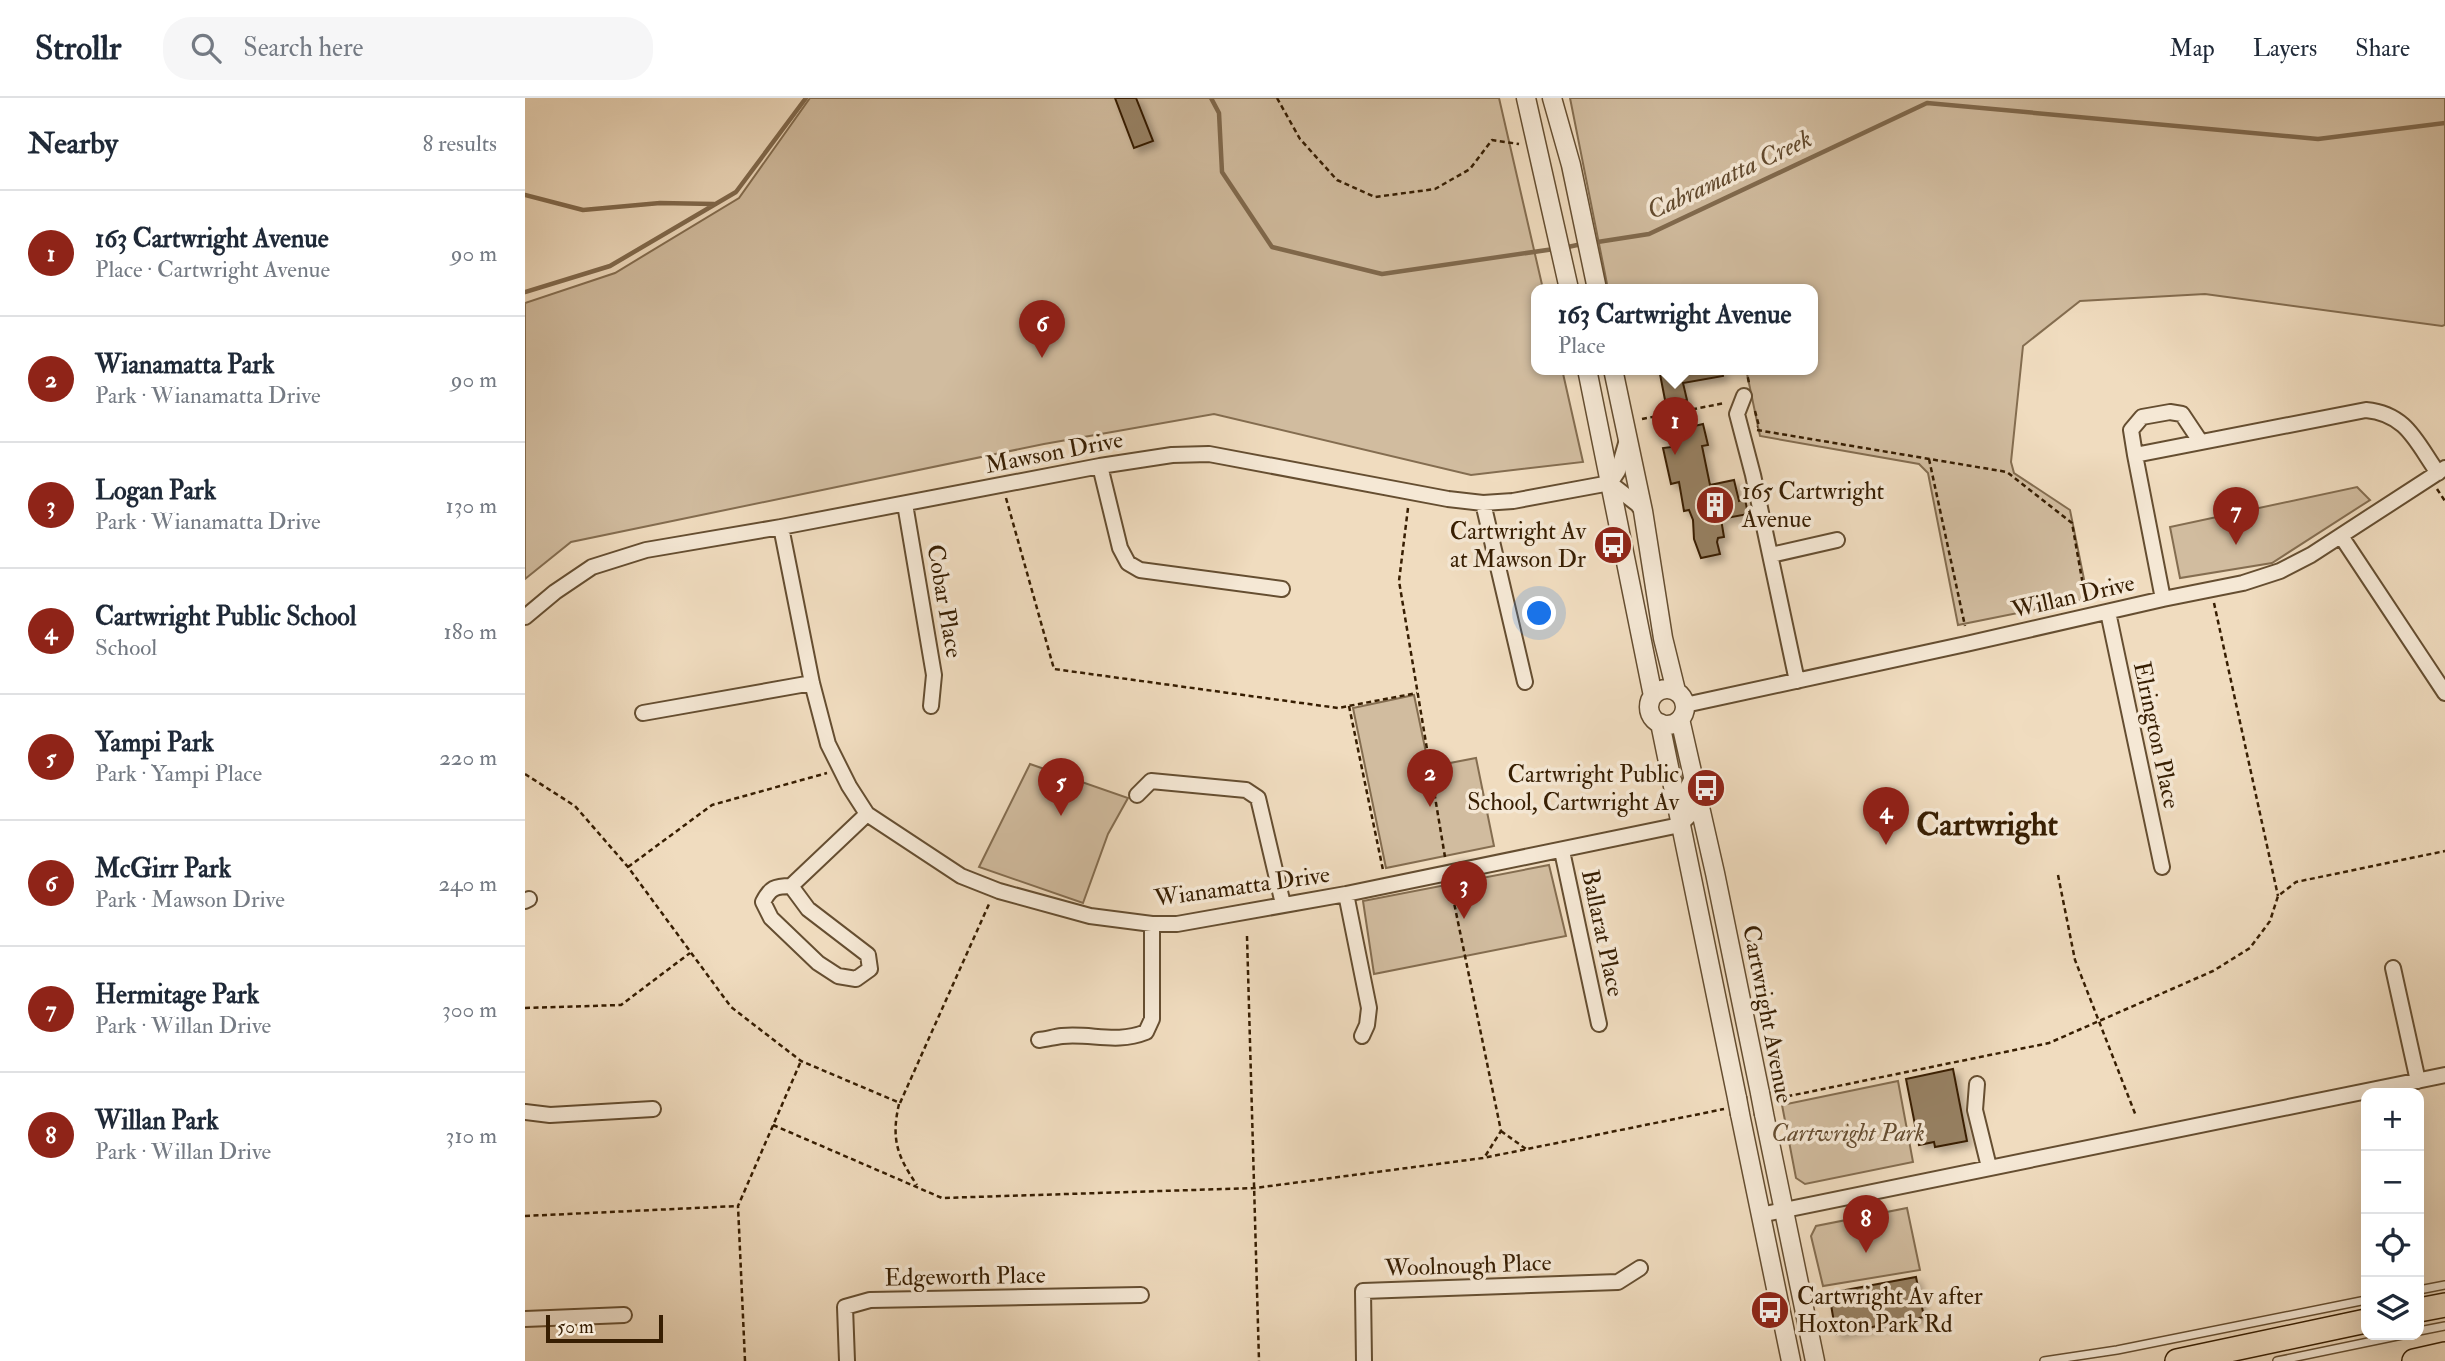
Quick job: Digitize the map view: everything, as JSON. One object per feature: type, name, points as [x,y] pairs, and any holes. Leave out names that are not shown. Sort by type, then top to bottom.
[{"type":"main road","points":[[2424,1309],[2445,1305]]},
{"type":"main road","points":[[2177,1361],[2361,1322]]},
{"type":"main road","points":[[2414,1361],[2445,1354]]},
{"type":"street","points":[[1525,98],[1568,284]]},
{"type":"street","points":[[1552,98],[1571,165],[1596,284]]},
{"type":"street","points":[[1588,375],[1653,696]]},
{"type":"street","name":"Cartwright Avenue","points":[[1614,375],[1643,511],[1663,638],[1680,705],[1692,777],[1764,1102],[1783,1211],[1815,1361]]},
{"type":"street","points":[[1743,398],[1737,414],[1771,555],[1797,681]]},
{"type":"street","points":[[2135,455],[2366,410],[2385,412],[2401,421],[2441,470]]},
{"type":"street","points":[[2163,598],[2131,430],[2142,417],[2170,412],[2182,414],[2200,441]]},
{"type":"street","points":[[1610,483],[1618,471],[1627,440]]},
{"type":"street","name":"Mawson Drive","points":[[525,617],[592,566],[646,550],[1171,455],[1209,454],[1448,499],[1483,503],[1513,501],[1610,483]]},
{"type":"street","points":[[1100,466],[1120,548],[1128,563],[1140,570],[1282,589]]},
{"type":"street","name":"Willan Drive","points":[[1680,705],[2163,598],[2243,583],[2280,571],[2341,536],[2441,470]]},
{"type":"street","points":[[1610,483],[1643,511]]},
{"type":"street","points":[[1483,503],[1525,682]]},
{"type":"street","name":"Cobar Place","points":[[905,504],[934,675],[931,706]]},
{"type":"street","name":"Wianamatta Drive","points":[[781,527],[812,683],[828,744],[867,814],[961,876],[996,890],[1090,916],[1152,924],[1177,924],[1346,894],[1680,825]]},
{"type":"street","points":[[2341,536],[2445,693]]},
{"type":"street","points":[[1771,555],[1837,540]]},
{"type":"street","name":"Elrington Place","points":[[2108,611],[2162,867]]},
{"type":"street","points":[[643,713],[812,683]]},
{"type":"street","points":[[1662,690],[1680,705],[1669,724],[1660,723],[1653,717],[1649,705],[1653,696],[1662,690]]},
{"type":"street","name":"Cartwright Avenue","points":[[1660,723],[1791,1361]]},
{"type":"street","points":[[1680,825],[1689,815],[1688,786],[1692,777]]},
{"type":"street","points":[[1137,795],[1151,781],[1246,790],[1258,798],[1283,904]]},
{"type":"street","points":[[790,886],[808,909],[868,955],[870,969],[856,979],[838,976],[818,963],[771,918],[763,902],[768,891],[776,886],[790,886],[867,814]]},
{"type":"street","name":"Ballarat Place","points":[[1562,851],[1599,1024]]},
{"type":"street","points":[[1346,894],[1369,1009],[1362,1036]]},
{"type":"street","points":[[1039,1040],[1064,1036],[1103,1039],[1133,1037],[1146,1032],[1152,1019],[1152,924]]},
{"type":"street","points":[[2393,968],[2418,1081]]},
{"type":"street","points":[[1760,1215],[2445,1075]]},
{"type":"street","points":[[1977,1084],[1975,1110],[1989,1167]]},
{"type":"street","points":[[525,1112],[550,1115],[653,1109]]},
{"type":"street","name":"Woolnough Place","points":[[1364,1361],[1363,1291],[1618,1282],[1640,1268]]},
{"type":"street","name":"Edgeworth Place","points":[[847,1361],[845,1307],[870,1300],[1141,1295]]},
{"type":"street","points":[[525,1319],[624,1315]]},
{"type":"lane","points":[[2424,1289],[2445,1285]]},
{"type":"lane","points":[[2043,1361],[2117,1350],[2361,1301]]},
{"type":"lane","points":[[2424,1330],[2445,1326]]},
{"type":"lane","points":[[2277,1361],[2378,1340]]},
{"type":"path","points":[[1277,98],[1300,139],[1336,180],[1375,197],[1435,189],[1470,169],[1492,140],[1537,146]]},
{"type":"path","points":[[1638,420],[1743,398]]},
{"type":"path","points":[[1754,430],[2007,472],[2073,523],[2088,616]]},
{"type":"path","points":[[1929,459],[1965,626]]},
{"type":"path","points":[[1003,485],[1053,669],[1338,708],[1417,693]]},
{"type":"path","points":[[1411,491],[1399,581],[1445,861]]},
{"type":"path","points":[[1764,1102],[2049,1043],[2213,971],[2250,948],[2270,921],[2278,896],[2211,589]]},
{"type":"path","points":[[1349,706],[1386,886]]},
{"type":"path","points":[[628,867],[712,805],[841,770]]},
{"type":"path","points":[[525,774],[575,806],[628,867],[731,1007],[801,1061],[899,1103]]},
{"type":"path","points":[[2278,896],[2296,882],[2445,851]]},
{"type":"path","points":[[2058,875],[2075,960],[2136,1116]]},
{"type":"path","points":[[1451,888],[1501,1131],[1526,1149]]},
{"type":"path","points":[[919,1188],[905,1168],[894,1138],[899,1103],[996,890]]},
{"type":"path","points":[[1247,936],[1259,1361]]},
{"type":"path","points":[[525,1008],[621,1005],[691,952]]},
{"type":"path","points":[[745,1361],[738,1206],[801,1061]]},
{"type":"path","points":[[773,1125],[942,1198],[1255,1188],[1483,1158],[1737,1107]]},
{"type":"path","points":[[1483,1158],[1501,1131]]},
{"type":"path","points":[[525,1216],[738,1206]]},
{"type":"green space","points":[[810,98],[1499,98],[1542,284],[1531,284],[1531,375],[1563,375],[1583,462],[1471,475],[1214,414],[1044,444],[571,542],[525,579],[525,303],[615,273],[739,198]]},
{"type":"green space","points":[[1570,98],[2445,98],[2445,325],[2205,294],[2080,301],[2023,346],[2011,462],[2014,473],[2070,510],[2088,599],[1958,625],[1928,473],[1919,464],[1760,436],[1747,375],[1818,375],[1818,284],[1607,284]]},
{"type":"green space","points":[[2357,487],[2370,500],[2272,563],[2180,578],[2170,527]]},
{"type":"green space","points":[[1414,695],[1429,767],[1476,758],[1494,846],[1386,868],[1353,708]]},
{"type":"green space","points":[[1030,764],[1128,798],[1108,834],[1083,903],[979,867]]},
{"type":"green space","points":[[1549,865],[1566,936],[1374,974],[1363,901]]},
{"type":"green space","name":"Cartwright Park","points":[[1898,1081],[1913,1162],[1805,1184],[1796,1178],[1782,1105]]},
{"type":"green space","points":[[1907,1208],[1920,1270],[1823,1286],[1811,1236],[1816,1226]]},
{"type":"building","points":[[1115,98],[1136,98],[1153,141],[1134,148]]},
{"type":"building","points":[[1660,375],[1723,375],[1683,383],[1687,400],[1666,405]]},
{"type":"building","points":[[1703,424],[1708,445],[1702,446],[1710,485],[1734,480],[1739,501],[1745,499],[1748,514],[1721,519],[1724,537],[1718,538],[1717,542],[1720,554],[1701,558],[1694,539],[1693,520],[1689,510],[1684,511],[1679,482],[1671,484],[1663,448],[1672,447],[1669,432]]},
{"type":"building","points":[[1953,1069],[1967,1141],[1935,1147],[1934,1142],[1919,1145],[1906,1079]]},
{"type":"building","points":[[1916,1277],[1924,1317],[1836,1334],[1829,1293]]},
{"type":"waterway","name":"Cabramatta Creek","points":[[525,292],[610,266],[736,192],[806,98]]},
{"type":"waterway","name":"Cabramatta Creek","points":[[1211,98],[1219,113],[1222,172],[1272,247],[1382,274],[1554,249]]},
{"type":"waterway","name":"Cabramatta Creek","points":[[1591,243],[1649,234],[1927,103],[2318,139],[2445,123]]},
{"type":"waterway","points":[[525,195],[583,210],[660,203],[714,204]]},
{"type":"waterway","name":"Cabramatta Creek","points":[[1563,248],[1582,244]]},
{"type":"place","name":"McGirr Park","points":[[1042,358]]},
{"type":"place","name":"163 Cartwright Avenue","points":[[1675,455]]},
{"type":"place","name":"165 Cartwright Avenue","points":[[1715,505]]},
{"type":"place","name":"Cartwright Av at Mawson Dr","points":[[1613,545]]},
{"type":"place","name":"Hermitage Park","points":[[2236,545]]},
{"type":"place","name":"Cartwright Public School, Cartwright Av","points":[[1706,788]]},
{"type":"place","name":"Wianamatta Park","points":[[1430,807]]},
{"type":"place","name":"Yampi Park","points":[[1061,816]]},
{"type":"place","name":"Cartwright Public School","points":[[1886,845]]},
{"type":"place","name":"Logan Park","points":[[1464,919]]},
{"type":"place","name":"Willan Park","points":[[1866,1253]]},
{"type":"place","name":"Cartwright Av after Hoxton Park Rd","points":[[1770,1310]]},
{"type":"district","name":"Cartwright","points":[[1987,824]]}]
